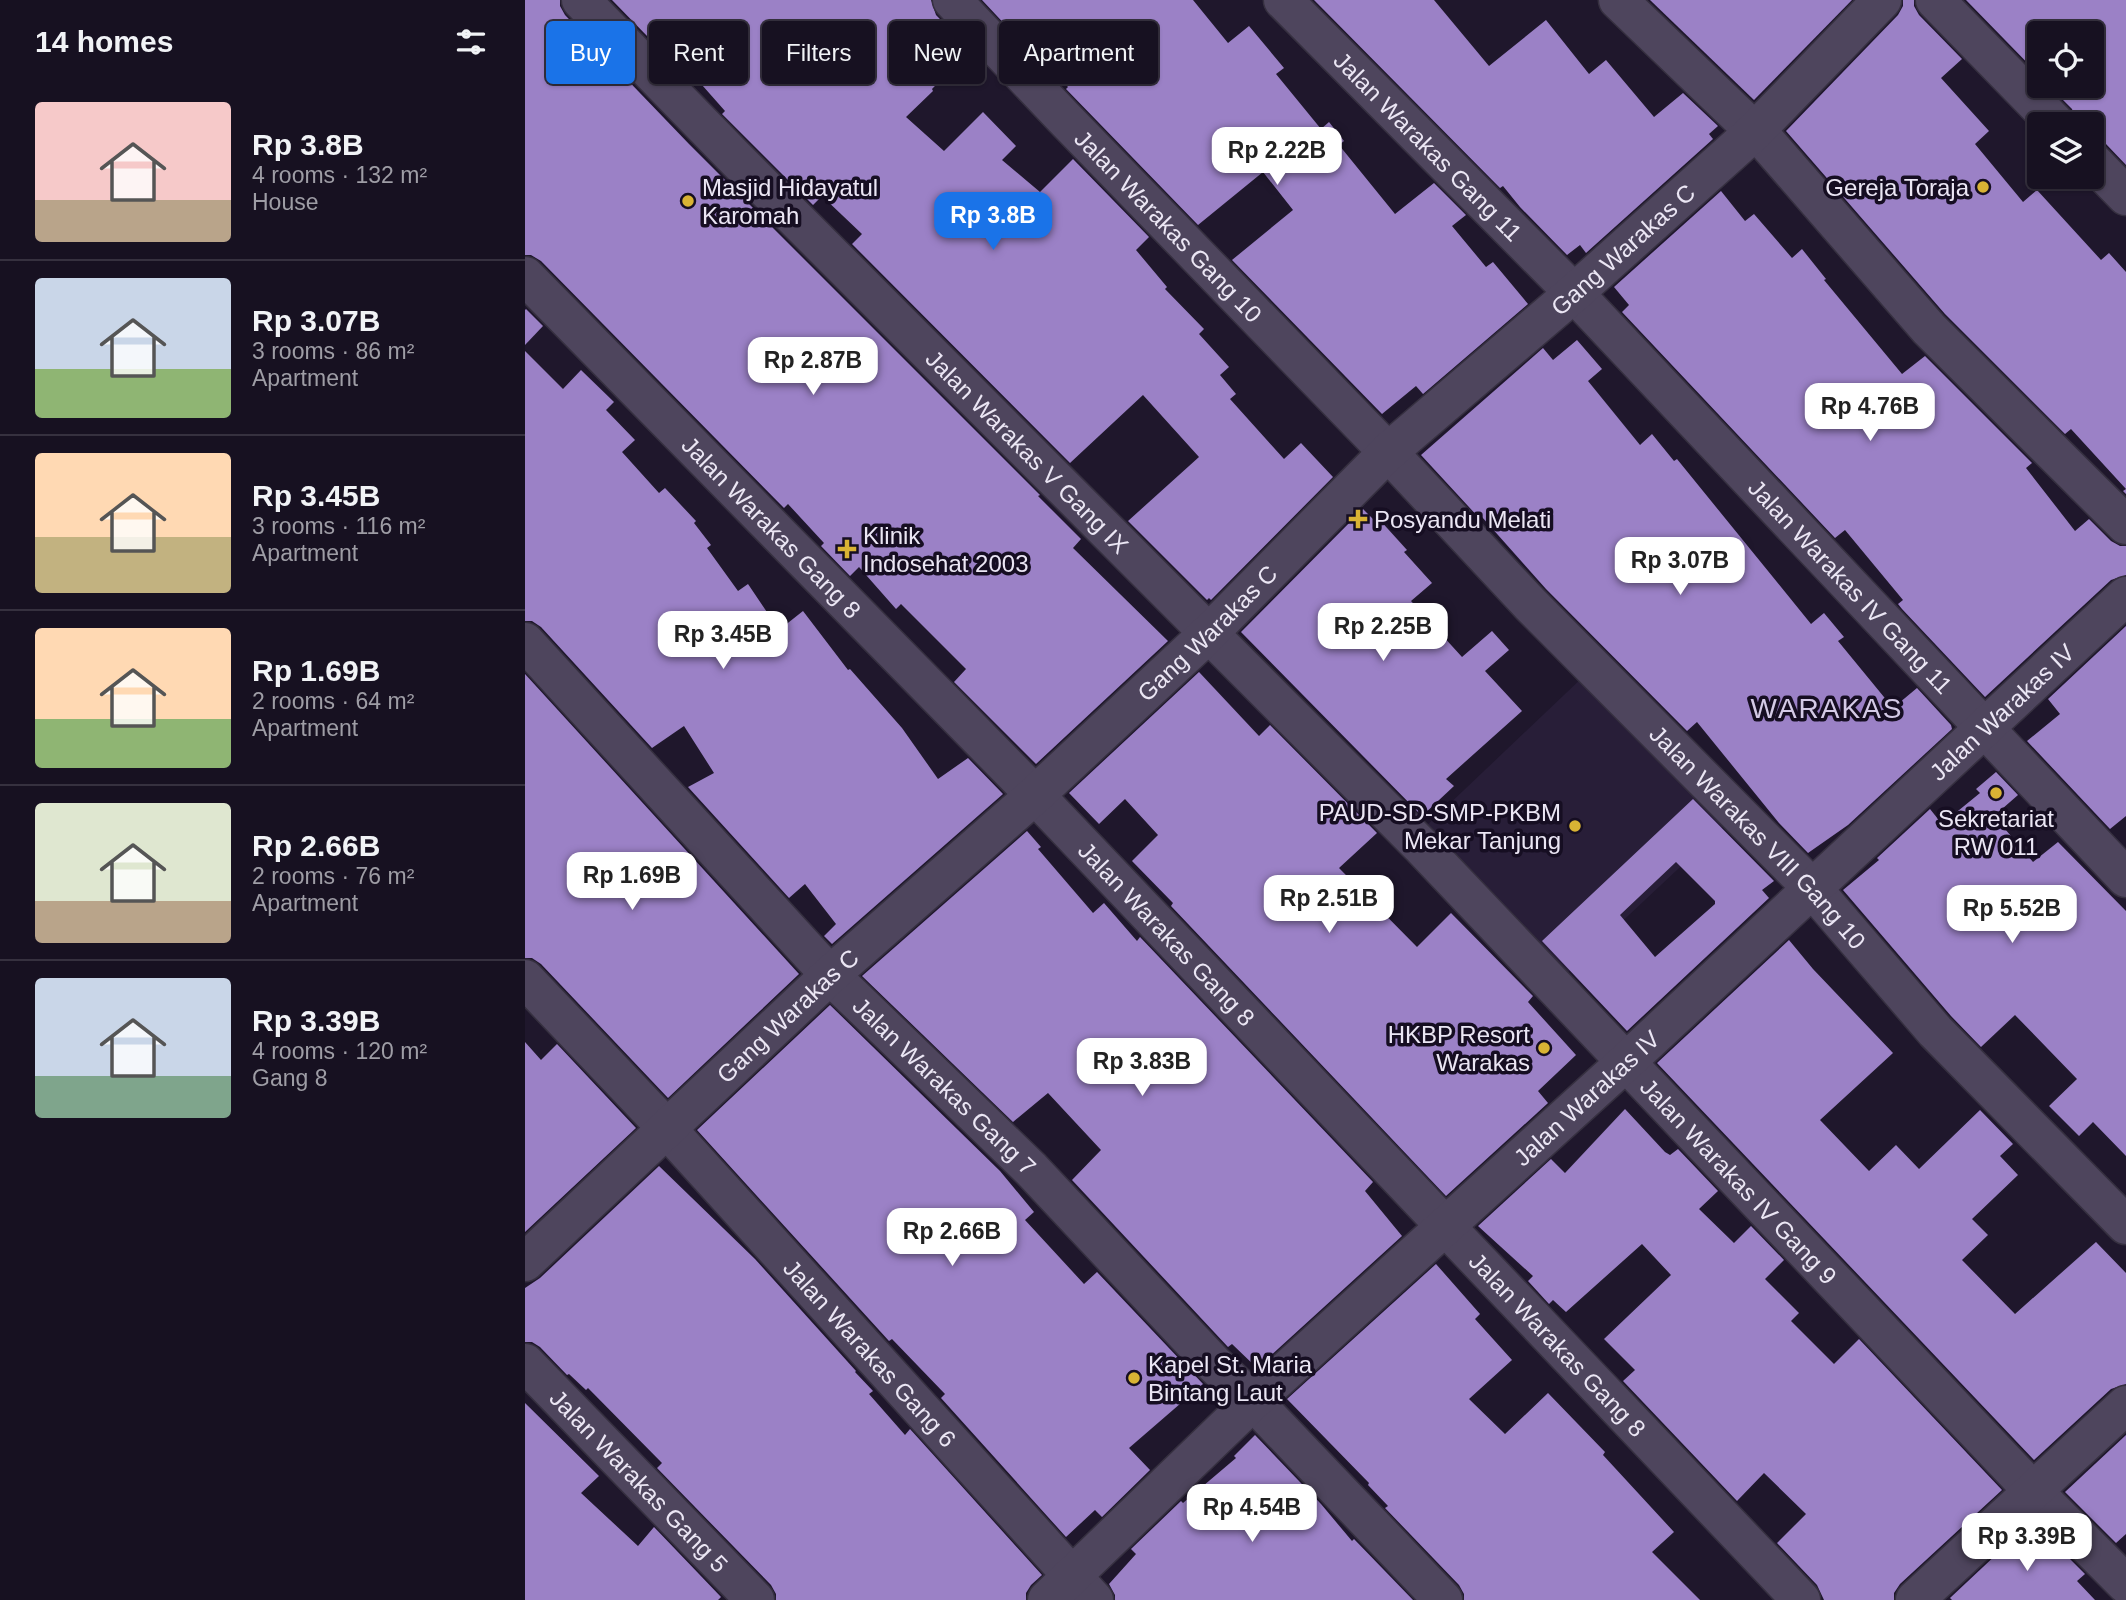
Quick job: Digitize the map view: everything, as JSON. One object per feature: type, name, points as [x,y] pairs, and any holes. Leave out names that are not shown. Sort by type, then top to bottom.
[{"type":"street","name":"Jalan Warakas V Gang IX","points":[[581,0],[1209,633]]},
{"type":"street","name":"Jalan Warakas Gang 10","points":[[952,0],[1388,452]]},
{"type":"street","name":"Jalan Warakas Gang 11","points":[[1283,0],[1574,293]]},
{"type":"street","points":[[1618,0],[1755,131],[1929,329],[2126,524]]},
{"type":"street","name":"Gang Warakas C","points":[[525,1262],[830,975],[1035,795],[1209,633],[1388,452],[1574,293],[1755,131],[1882,0]]},
{"type":"street","points":[[1935,0],[2044,112]]},
{"type":"street","points":[[2104,173],[2126,196]]},
{"type":"street","name":"Jalan Warakas Gang 8","points":[[525,276],[1035,795],[1801,1600]]},
{"type":"street","name":"Jalan Warakas IV Gang 11","points":[[1574,293],[2126,878]]},
{"type":"street","name":"Jalan Warakas VIII Gang 10","points":[[1388,452],[1530,604],[1812,888],[1935,1031],[2126,1225]]},
{"type":"street","name":"Jalan Warakas IV","points":[[1070,1592],[1253,1401],[1627,1061],[2126,596]]},
{"type":"street","name":"Jalan Warakas IV Gang 9","points":[[1209,633],[1420,845],[2032,1490],[2126,1584]]},
{"type":"street","name":"Jalan Warakas Gang 7","points":[[525,642],[830,975],[1031,1169],[1213,1363],[1253,1401],[1443,1600]]},
{"type":"street","name":"Jalan Warakas Gang 6","points":[[525,979],[667,1130],[1070,1592]]},
{"type":"street","name":"Jalan Warakas Gang 5","points":[[525,1363],[755,1600]]},
{"type":"street","points":[[1915,1600],[2126,1405]]},
{"type":"shaded area","name":"PAUD-SD-SMP-PKBM Mekar Tanjung","points":[[1585,675],[1726,824],[1564,976],[1424,828]]},
{"type":"building","points":[[525,0],[560,0],[560,6],[571,21],[546,21],[546,84],[631,84],[1040,495],[1038,496],[1081,539],[1073,548],[1168,641],[1036,764],[954,682],[966,669],[901,604],[896,609],[859,567],[850,576],[821,546],[824,543],[788,504],[784,508],[541,261],[531,255],[525,255]]},
{"type":"building","points":[[612,0],[931,0],[936,15],[942,21],[889,21],[889,84],[937,84],[906,117],[944,151],[983,112],[1016,146],[1002,160],[1040,192],[1073,159],[1149,237],[1136,250],[1167,287],[1165,289],[1204,329],[1199,334],[1229,367],[1220,375],[1236,394],[1230,399],[1284,459],[1301,443],[1333,477],[1211,600],[1207,600],[1128,521],[1199,457],[1143,395],[1070,463],[852,244],[862,234],[822,196],[813,205],[722,114],[725,111],[701,84],[748,84],[748,21],[649,21],[649,38]]},
{"type":"building","points":[[982,0],[1193,0],[1228,43],[1249,26],[1284,68],[1276,74],[1321,129],[1329,122],[1344,141],[1339,145],[1395,214],[1434,183],[1466,215],[1452,226],[1486,267],[1493,262],[1528,304],[1423,394],[1416,386],[1382,414],[1232,260],[1293,210],[1263,172],[1198,225],[1066,89],[1068,87],[1065,84],[1158,84],[1158,21],[1002,21]]},
{"type":"building","points":[[1314,0],[1434,0],[1489,66],[1546,20],[1589,74],[1606,60],[1654,117],[1683,93],[1718,126],[1709,134],[1713,139],[1586,253],[1580,245],[1567,255],[1503,186],[1500,188]]},
{"type":"building","points":[[1650,0],[1852,0],[1754,100]]},
{"type":"building","points":[[1903,0],[1914,0],[1919,15],[1962,59],[1941,78],[1989,131],[1975,144],[2023,202],[2037,190],[2101,260],[2109,253],[2126,272],[2126,489],[2071,429],[2065,434],[1945,314],[1786,131],[1898,15]]},
{"type":"building","points":[[1966,0],[2126,0],[2126,165],[2104,143],[2104,112],[2073,112],[2061,98],[2104,98],[2104,21],[2027,21],[2027,63]]},
{"type":"building","points":[[1721,191],[1745,221],[1754,214],[1792,258],[1802,249],[1826,279],[1824,280],[1902,374],[1925,356],[2032,463],[2026,468],[2075,531],[2089,519],[2111,541],[2126,546],[2126,575],[2111,580],[1985,697],[1902,609],[1898,604],[1903,600],[1845,530],[1835,538],[1622,312],[1629,305],[1614,287]]},
{"type":"building","points":[[525,310],[543,326],[525,345]]},
{"type":"building","points":[[1577,340],[1602,369],[1588,381],[1640,445],[1652,434],[1674,461],[1677,459],[1811,624],[1824,613],[1844,637],[1838,641],[1893,708],[1917,688],[1951,725],[1952,729],[1848,825],[1808,853],[1779,823],[1697,722],[1687,731],[1546,589],[1482,517],[1480,519],[1421,455],[1543,348],[1553,360]]},
{"type":"building","points":[[525,351],[563,389],[581,370],[614,402],[606,410],[635,440],[622,452],[659,493],[665,488],[696,521],[694,523],[711,545],[707,548],[738,591],[748,584],[779,630],[803,611],[848,670],[850,669],[902,728],[938,779],[968,758],[1003,794],[832,944],[824,936],[836,924],[805,884],[789,898],[688,787],[714,773],[684,726],[652,748],[541,627],[532,621],[525,621]]},
{"type":"building","points":[[1363,509],[1375,521],[1378,518],[1432,583],[1411,601],[1462,657],[1492,631],[1509,650],[1485,671],[1522,711],[1446,779],[1454,786],[1422,816],[1241,632]]},
{"type":"building","points":[[2126,626],[2126,816],[2110,829],[2027,741],[2060,714],[2048,699]]},
{"type":"building","points":[[1199,672],[1259,736],[1270,725],[1377,833],[1339,868],[1417,947],[1451,913],[1533,996],[1528,1002],[1576,1055],[1538,1091],[1548,1103],[1446,1196],[1171,906],[1173,903],[1132,861],[1158,835],[1125,799],[1099,824],[1069,793]]},
{"type":"building","points":[[525,674],[799,974],[668,1098],[541,964],[532,958],[525,958]]},
{"type":"building","points":[[1996,772],[2018,795],[1994,816],[2033,862],[2058,842],[2126,911],[2126,1156],[2093,1122],[2079,1136],[2049,1106],[2077,1079],[2015,1015],[1981,1047],[1843,890],[1879,860],[1877,858],[1930,809],[1942,824],[1980,793],[1976,789]]},
{"type":"building","points":[[1693,799],[1774,881],[1762,890],[1769,898],[1627,1031],[1542,941]],"holes":[[[1676,862],[1715,904],[1655,957],[1620,915]]]},
{"type":"building","points":[[1027,831],[1041,847],[1038,849],[1093,913],[1104,903],[1137,941],[1140,937],[1373,1182],[1365,1191],[1402,1236],[1257,1368],[1232,1344],[1228,1347],[1072,1180],[1101,1150],[1048,1093],[1013,1122],[862,976]]},
{"type":"building","points":[[1789,940],[1893,1053],[1820,1120],[1869,1171],[1896,1145],[1919,1169],[1980,1110],[2013,1144],[2000,1156],[2018,1175],[1972,1219],[1988,1235],[1962,1260],[2015,1314],[2096,1242],[2126,1273],[2126,1384],[2111,1389],[2034,1460],[1657,1063]]},
{"type":"building","points":[[830,1005],[1000,1171],[1034,1212],[1025,1220],[1084,1284],[1097,1272],[1203,1384],[1129,1448],[1150,1470],[1102,1517],[1095,1510],[1066,1537],[941,1398],[945,1394],[892,1339],[889,1341],[697,1130]]},
{"type":"building","points":[[525,1042],[541,1060],[557,1044],[636,1128],[525,1232]]},
{"type":"building","points":[[1625,1109],[1665,1152],[1670,1155],[1678,1149],[1718,1191],[1699,1209],[1734,1243],[1751,1226],[1784,1260],[1765,1279],[1799,1313],[1791,1321],[1834,1364],[1859,1339],[2002,1490],[1900,1584],[1894,1593],[1894,1600],[1824,1600],[1817,1585],[1777,1543],[1806,1514],[1764,1473],[1737,1501],[1623,1381],[1635,1370],[1604,1339],[1671,1275],[1642,1244],[1566,1312],[1553,1300],[1549,1304],[1528,1281],[1533,1276],[1478,1226],[1551,1159],[1565,1173]]},
{"type":"building","points":[[659,1166],[755,1259],[856,1371],[873,1391],[869,1394],[905,1435],[910,1429],[1042,1575],[1031,1585],[1026,1593],[1026,1600],[776,1600],[771,1585],[657,1468],[662,1463],[588,1388],[586,1390],[567,1375],[540,1347],[532,1342],[525,1342],[525,1288],[540,1278]]},
{"type":"building","points":[[1436,1264],[1480,1314],[1475,1319],[1512,1360],[1469,1399],[1505,1434],[1548,1393],[1605,1452],[1603,1455],[1674,1532],[1652,1552],[1700,1600],[1464,1600],[1459,1585],[1385,1508],[1388,1506],[1369,1483],[1287,1399]]},
{"type":"building","points":[[525,1403],[599,1476],[581,1493],[638,1546],[654,1527],[721,1597],[718,1600],[525,1600]]},
{"type":"building","points":[[1255,1435],[1321,1504],[1352,1541],[1354,1539],[1413,1600],[1115,1600],[1109,1584],[1136,1554],[1131,1549],[1181,1501],[1183,1503],[1236,1458],[1234,1456]]},
{"type":"building","points":[[2126,1435],[2126,1534],[2116,1543],[2065,1492]]},
{"type":"building","points":[[2032,1521],[2085,1574],[2077,1581],[2095,1600],[1950,1598]]},
{"type":"place","name":"Gereja Toraja","points":[[1983,187]]},
{"type":"place","name":"Masjid Hidayatul Karomah","points":[[688,201]]},
{"type":"place","name":"Posyandu Melati","points":[[1358,519]]},
{"type":"place","name":"Klinik Indosehat 2003","points":[[847,549]]},
{"type":"place","name":"Sekretariat RW 011","points":[[1996,793]]},
{"type":"place","name":"PAUD-SD-SMP-PKBM Mekar Tanjung","points":[[1575,826]]},
{"type":"place","name":"HKBP Resort Warakas","points":[[1544,1048]]},
{"type":"place","name":"Kapel St. Maria Bintang Laut","points":[[1134,1378]]},
{"type":"district","name":"WARAKAS","points":[[1827,708]]}]
